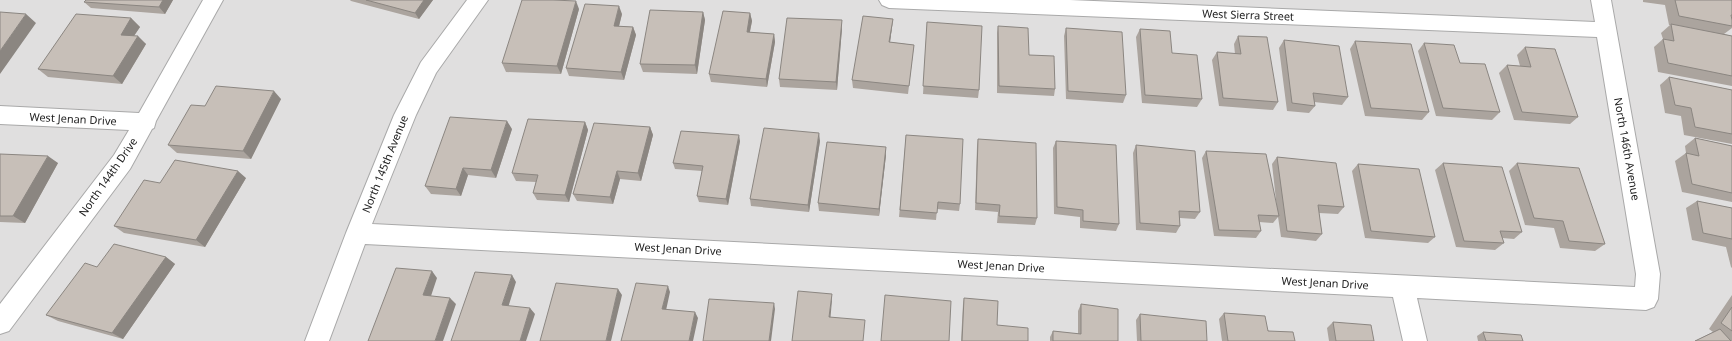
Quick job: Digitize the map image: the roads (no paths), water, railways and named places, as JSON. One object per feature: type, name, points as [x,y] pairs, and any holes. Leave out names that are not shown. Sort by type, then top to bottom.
[{"type":"street","name":"North 144th Drive","points":[[0,323],[122,162],[146,122],[213,0]]},
{"type":"street","name":"North 145th Avenue","points":[[317,341],[356,233],[405,115],[428,68],[447,40],[478,0]]},
{"type":"street","name":"West Sierra Street","points":[[889,0],[1606,30]]},
{"type":"street","name":"North 146th Avenue","points":[[1602,0],[1648,274],[1646,299]]},
{"type":"street","name":"West Jenan Drive","points":[[0,115],[146,122]]},
{"type":"street","name":"West Jenan Drive","points":[[356,233],[1646,299]]},
{"type":"street","points":[[1402,287],[1415,341]]}]
